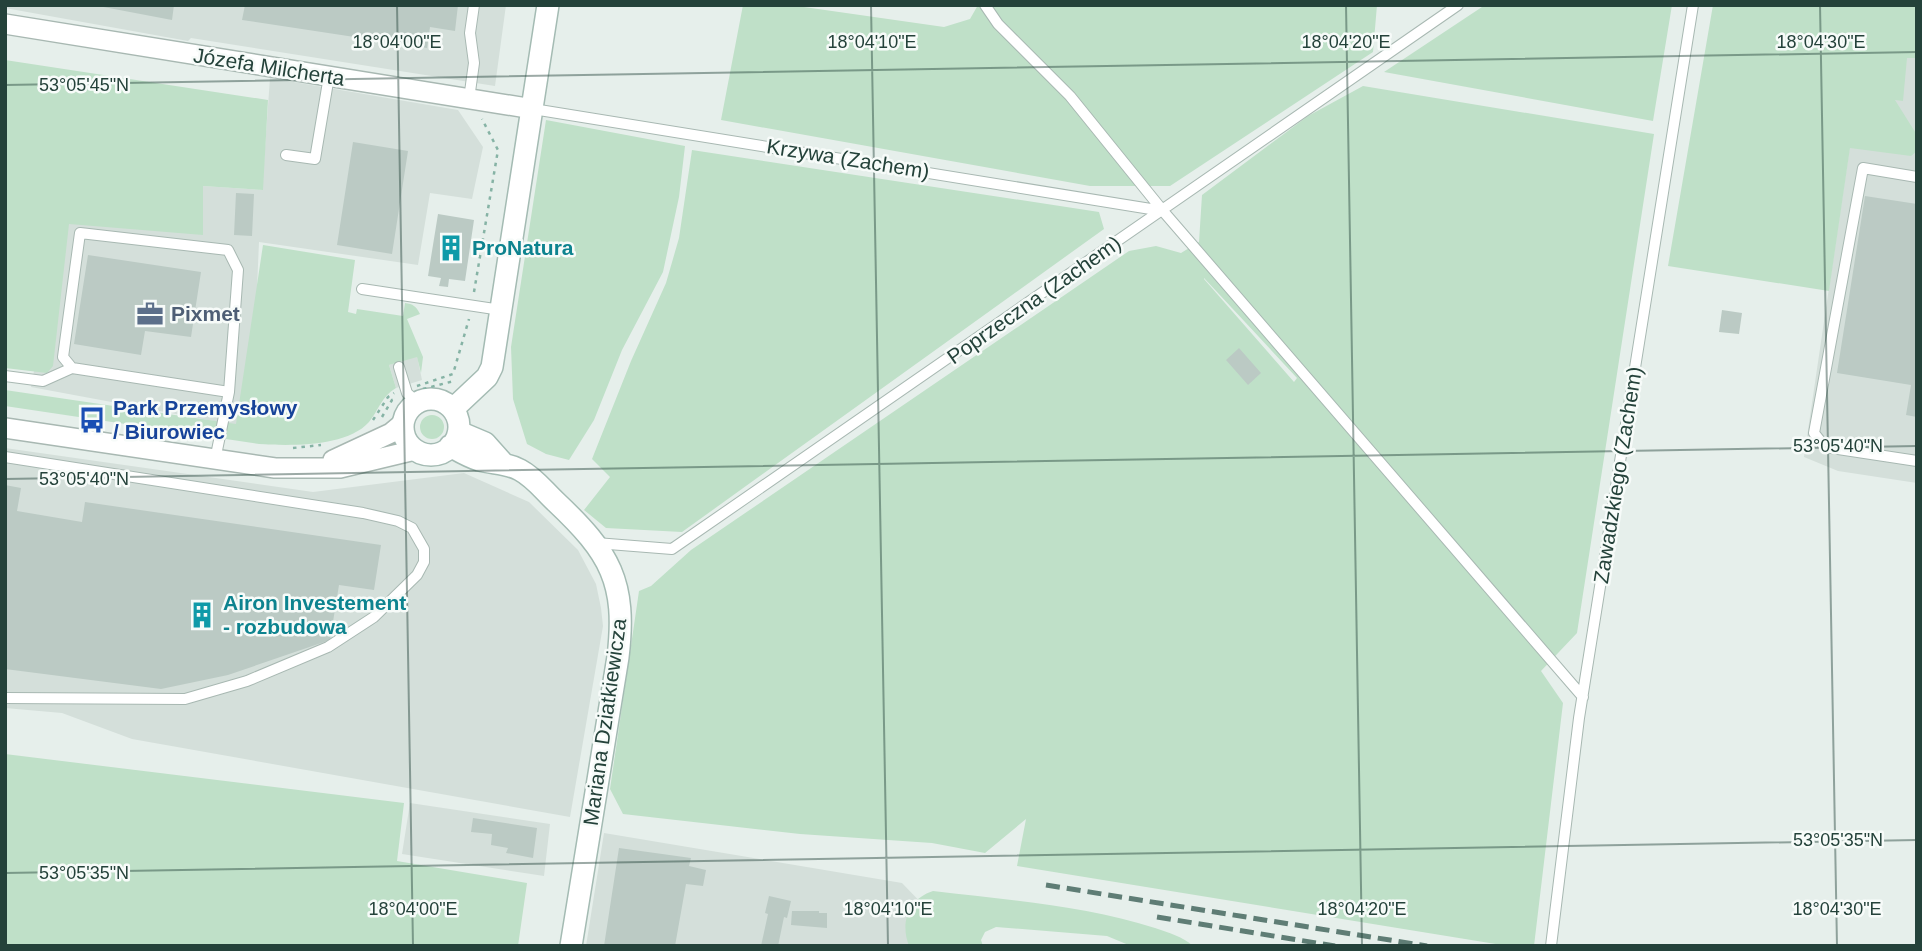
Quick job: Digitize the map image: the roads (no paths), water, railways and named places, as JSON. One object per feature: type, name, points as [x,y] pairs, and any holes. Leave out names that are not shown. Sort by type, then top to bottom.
[{"type":"street","points":[[453,409],[487,377],[492,367],[548,5]]},
{"type":"street","name":"Józefa Milcherta","points":[[5,24],[533,109]]},
{"type":"street","points":[[5,429],[275,468],[314,468],[340,468],[415,450],[432,455],[444,452],[454,439],[458,420],[453,409],[437,400],[410,395],[409,409],[403,423],[391,433],[314,468]]},
{"type":"street","points":[[403,423],[406,439],[415,450]]},
{"type":"street","name":"Mariana Dziatkiewicza","points":[[454,439],[485,443],[502,462],[532,478],[596,542],[617,590],[622,626],[571,946]]},
{"type":"lane","points":[[474,5],[470,33],[477,100]]},
{"type":"lane","points":[[985,5],[998,24],[1070,96],[1163,211],[1583,697]]},
{"type":"lane","name":"Poprzeczna (Zachem)","points":[[596,542],[673,549],[1458,5]]},
{"type":"lane","name":"Zawadzkiego (Zachem)","points":[[1551,946],[1583,697],[1693,5]]},
{"type":"lane","points":[[286,155],[315,159],[329,76]]},
{"type":"lane","name":"Krzywa (Zachem)","points":[[533,109],[1163,211]]},
{"type":"lane","points":[[1917,177],[1863,168],[1814,433],[1825,447],[1917,461]]},
{"type":"lane","points":[[72,368],[63,358],[80,233],[228,250],[238,270],[229,392],[215,461]]},
{"type":"lane","points":[[362,289],[502,310]]},
{"type":"lane","points":[[399,367],[410,395]]},
{"type":"lane","points":[[5,376],[43,381],[72,368],[229,392]]},
{"type":"lane","points":[[5,457],[363,513],[398,521],[412,528],[420,538],[424,549],[424,562],[416,575],[374,617],[328,647],[247,681],[185,699],[5,698]]},
{"type":"railway","points":[[1046,885],[1427,946]]},
{"type":"railway","points":[[1157,917],[1335,946]]},
{"type":"place","name":"ProNatura","points":[[451,248]]},
{"type":"place","name":"Pixmet","points":[[150,314]]},
{"type":"place","name":"Park Przemysłowy / Biurowiec","points":[[92,420]]},
{"type":"place","name":"Airon Investement - rozbudowa","points":[[202,615]]}]
